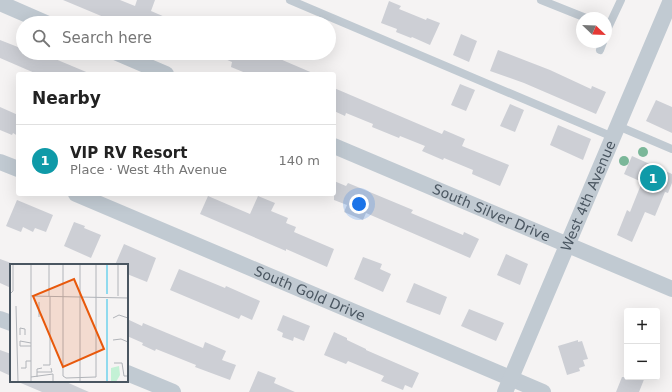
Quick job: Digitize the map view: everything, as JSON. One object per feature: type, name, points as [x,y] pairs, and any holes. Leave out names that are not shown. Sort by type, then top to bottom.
[{"type":"street","name":"West 4th Avenue","points":[[508,385],[671,0]]},
{"type":"street","points":[[0,3],[30,16]]},
{"type":"street","points":[[133,60],[161,72]]},
{"type":"street","name":"South Silver Drive","points":[[336,147],[672,289]]},
{"type":"street","points":[[0,162],[16,168]]},
{"type":"street","name":"South Gold Drive","points":[[81,196],[508,385],[543,392]]},
{"type":"street","points":[[0,319],[10,323]]},
{"type":"street","points":[[128,373],[173,392]]},
{"type":"lane","points":[[290,0],[330,16]]},
{"type":"lane","points":[[541,0],[576,14]]},
{"type":"lane","points":[[612,18],[621,0]]},
{"type":"lane","points":[[336,18],[616,131],[672,149]]},
{"type":"building","points":[[63,0],[120,0],[135,6],[137,0],[155,0],[151,11],[163,16],[101,16]]},
{"type":"building","points":[[389,1],[401,6],[399,9],[426,20],[427,18],[440,23],[430,45],[396,32],[397,29],[381,23]]},
{"type":"building","points":[[461,34],[477,41],[469,62],[453,55]]},
{"type":"building","points":[[0,40],[16,46],[16,60],[58,60],[86,72],[32,72],[0,58]]},
{"type":"building","points":[[498,50],[550,70],[591,89],[592,86],[606,92],[596,114],[524,83],[490,71]]},
{"type":"building","points":[[227,60],[282,60],[310,72],[243,72],[231,67],[232,62]]},
{"type":"building","points":[[460,84],[475,90],[466,111],[451,105]]},
{"type":"building","points":[[336,89],[442,134],[444,130],[465,139],[462,146],[509,165],[500,186],[472,174],[473,170],[422,151],[425,146],[400,136],[399,138],[372,127],[373,124],[346,113],[345,116],[336,112]]},
{"type":"building","points":[[656,100],[672,107],[672,133],[646,121]]},
{"type":"building","points":[[510,104],[524,110],[515,132],[500,126]]},
{"type":"building","points":[[0,107],[16,114],[16,135],[13,133],[12,135],[0,130]]},
{"type":"building","points":[[558,125],[591,139],[583,160],[550,145]]},
{"type":"building","points":[[632,156],[672,174],[672,183],[668,193],[665,192],[655,216],[645,212],[632,242],[617,235],[627,210],[630,212],[642,182],[624,174]]},
{"type":"building","points":[[336,182],[346,186],[348,183],[413,210],[411,213],[463,235],[464,232],[479,239],[470,258],[366,213],[363,220],[344,212],[347,205],[334,200],[334,196],[336,196]]},
{"type":"building","points":[[208,196],[250,214],[258,196],[275,203],[271,211],[288,218],[286,223],[296,227],[294,232],[334,249],[327,267],[200,214]]},
{"type":"building","points":[[17,200],[53,215],[46,232],[35,228],[33,232],[23,227],[21,232],[6,226]]},
{"type":"building","points":[[74,222],[101,235],[91,258],[64,246]]},
{"type":"building","points":[[124,244],[156,258],[147,282],[128,274],[128,264],[115,264]]},
{"type":"building","points":[[506,254],[528,264],[520,285],[497,275]]},
{"type":"building","points":[[363,257],[382,264],[380,269],[391,274],[383,292],[354,279]]},
{"type":"building","points":[[0,259],[11,264],[10,288],[0,283]]},
{"type":"building","points":[[179,269],[225,288],[226,286],[260,301],[252,320],[241,315],[239,319],[170,290]]},
{"type":"building","points":[[414,283],[447,297],[440,315],[406,302]]},
{"type":"building","points":[[469,309],[504,323],[496,341],[461,326]]},
{"type":"building","points":[[283,315],[310,326],[304,341],[294,337],[293,341],[282,337],[283,333],[277,330]]},
{"type":"building","points":[[128,319],[142,326],[143,323],[203,348],[205,342],[226,351],[222,360],[236,365],[230,380],[195,367],[196,365],[156,349],[155,351],[142,345],[143,343],[128,336]]},
{"type":"building","points":[[334,332],[366,350],[419,373],[412,388],[405,385],[403,390],[381,381],[384,376],[348,361],[346,364],[324,355]]},
{"type":"building","points":[[578,340],[578,342],[582,341],[588,359],[583,360],[585,366],[579,368],[580,371],[567,375],[558,346]]},
{"type":"building","points":[[0,350],[10,354],[10,376],[0,371]]},
{"type":"building","points":[[258,371],[276,378],[274,383],[295,392],[249,392]]},
{"type":"building","points":[[622,377],[624,377],[624,380],[644,380],[639,392],[616,392]]},
{"type":"building","points":[[18,382],[66,382],[89,392],[42,392]]},
{"type":"place","name":"VIP RV Resort","points":[[653,178]]}]
